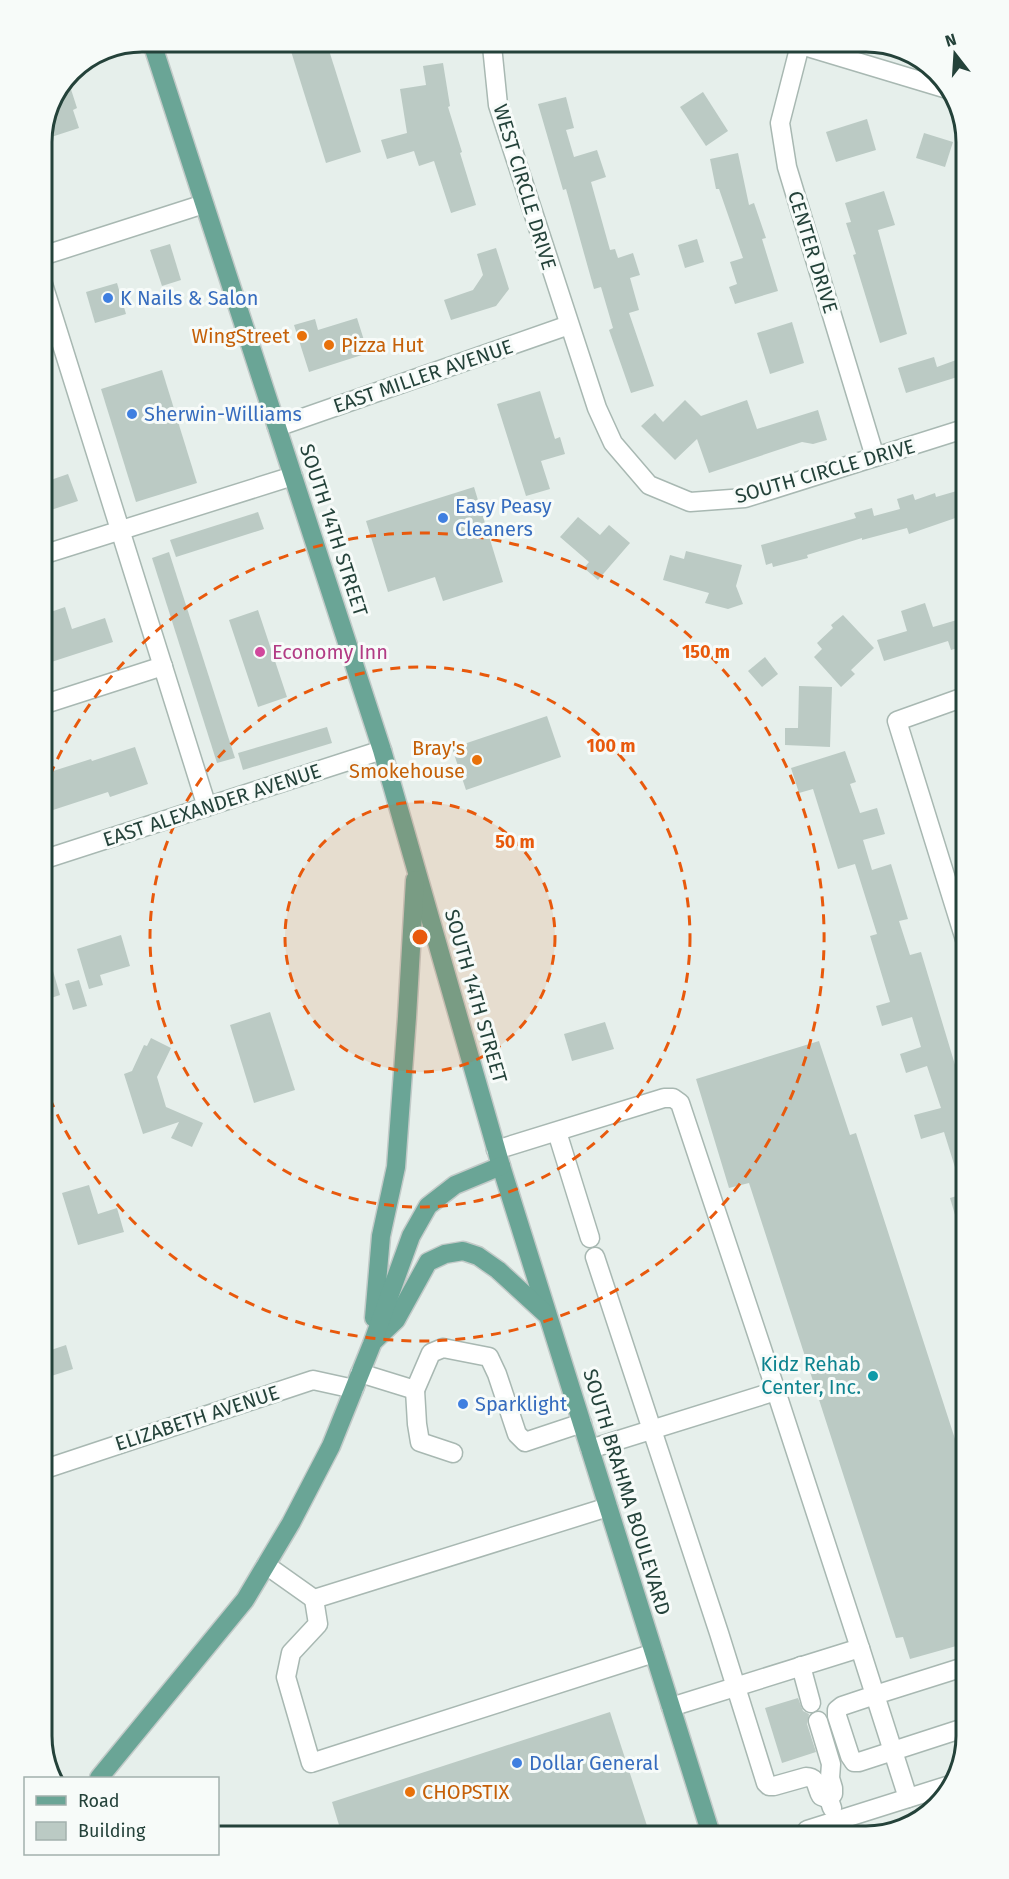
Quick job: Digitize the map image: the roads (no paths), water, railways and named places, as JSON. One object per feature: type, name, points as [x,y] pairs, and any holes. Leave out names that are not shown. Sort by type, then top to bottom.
[{"type":"main road","name":"SOUTH 14TH STREET","points":[[155,52],[382,750],[499,1158]]},
{"type":"main road","points":[[372,1344],[381,1236],[396,1167],[415,866]]},
{"type":"main road","points":[[101,1777],[245,1600],[291,1524],[331,1446],[372,1344],[411,1236],[428,1206],[455,1185],[499,1158]]},
{"type":"main road","name":"SOUTH BRAHMA BOULEVARD","points":[[499,1158],[708,1826]]},
{"type":"main road","points":[[372,1344],[396,1320],[428,1262],[445,1254],[463,1251],[478,1256],[498,1270],[548,1316]]},
{"type":"street","name":"WEST CIRCLE DRIVE","points":[[493,52],[498,105],[569,325]]},
{"type":"street","name":"CENTER DRIVE","points":[[795,53],[780,123],[787,167],[875,457]]},
{"type":"street","points":[[827,53],[936,86]]},
{"type":"street","points":[[53,252],[204,204]]},
{"type":"street","points":[[53,315],[207,807]]},
{"type":"street","name":"SOUTH CIRCLE DRIVE","points":[[569,325],[597,408],[613,443],[649,485],[690,502],[745,498],[956,432]]},
{"type":"street","name":"EAST MILLER AVENUE","points":[[277,427],[569,325]]},
{"type":"street","points":[[53,552],[293,476]]},
{"type":"street","points":[[53,702],[163,666]]},
{"type":"street","points":[[956,700],[897,721],[956,911]]},
{"type":"street","name":"EAST ALEXANDER AVENUE","points":[[53,857],[382,750]]},
{"type":"street","points":[[499,1158],[557,1132],[664,1098],[673,1098],[681,1103],[908,1798]]},
{"type":"street","points":[[557,1132],[590,1238]]},
{"type":"street","points":[[595,1257],[766,1783],[774,1786],[806,1776],[811,1777],[815,1780],[821,1796],[829,1799]]},
{"type":"street","points":[[453,1453],[420,1442],[417,1424],[415,1390],[431,1353],[442,1348],[489,1357],[517,1434],[525,1442],[582,1423]]},
{"type":"street","name":"ELIZABETH AVENUE","points":[[52,1467],[313,1380],[357,1381],[415,1390]]},
{"type":"street","points":[[590,1449],[776,1391]]},
{"type":"street","points":[[314,1599],[608,1507]]},
{"type":"street","points":[[266,1565],[314,1599],[318,1624],[291,1653],[286,1677],[311,1763],[654,1653]]},
{"type":"street","points":[[670,1707],[860,1648]]},
{"type":"street","points":[[801,1666],[812,1703]]},
{"type":"street","points":[[956,1669],[842,1706],[837,1710],[843,1736],[854,1762],[956,1731]]},
{"type":"street","points":[[818,1721],[831,1764],[830,1778],[833,1794],[829,1799]]},
{"type":"street","points":[[820,1826],[940,1788]]},
{"type":"street","points":[[829,1799],[836,1821]]},
{"type":"place","name":"K Nails & Salon","points":[[108,298]]},
{"type":"place","name":"WingStreet","points":[[302,336]]},
{"type":"place","name":"Pizza Hut","points":[[329,345]]},
{"type":"place","name":"Sherwin-Williams","points":[[132,414]]},
{"type":"place","name":"Easy Peasy Cleaners","points":[[443,518]]},
{"type":"place","name":"Economy Inn","points":[[260,652]]},
{"type":"place","name":"Bray's Smokehouse","points":[[477,760]]},
{"type":"place","name":"Kidz Rehab Center, Inc.","points":[[873,1376]]},
{"type":"place","name":"Sparklight","points":[[463,1404]]},
{"type":"place","name":"Dollar General","points":[[517,1763]]},
{"type":"place","name":"CHOPSTIX","points":[[410,1792]]}]
